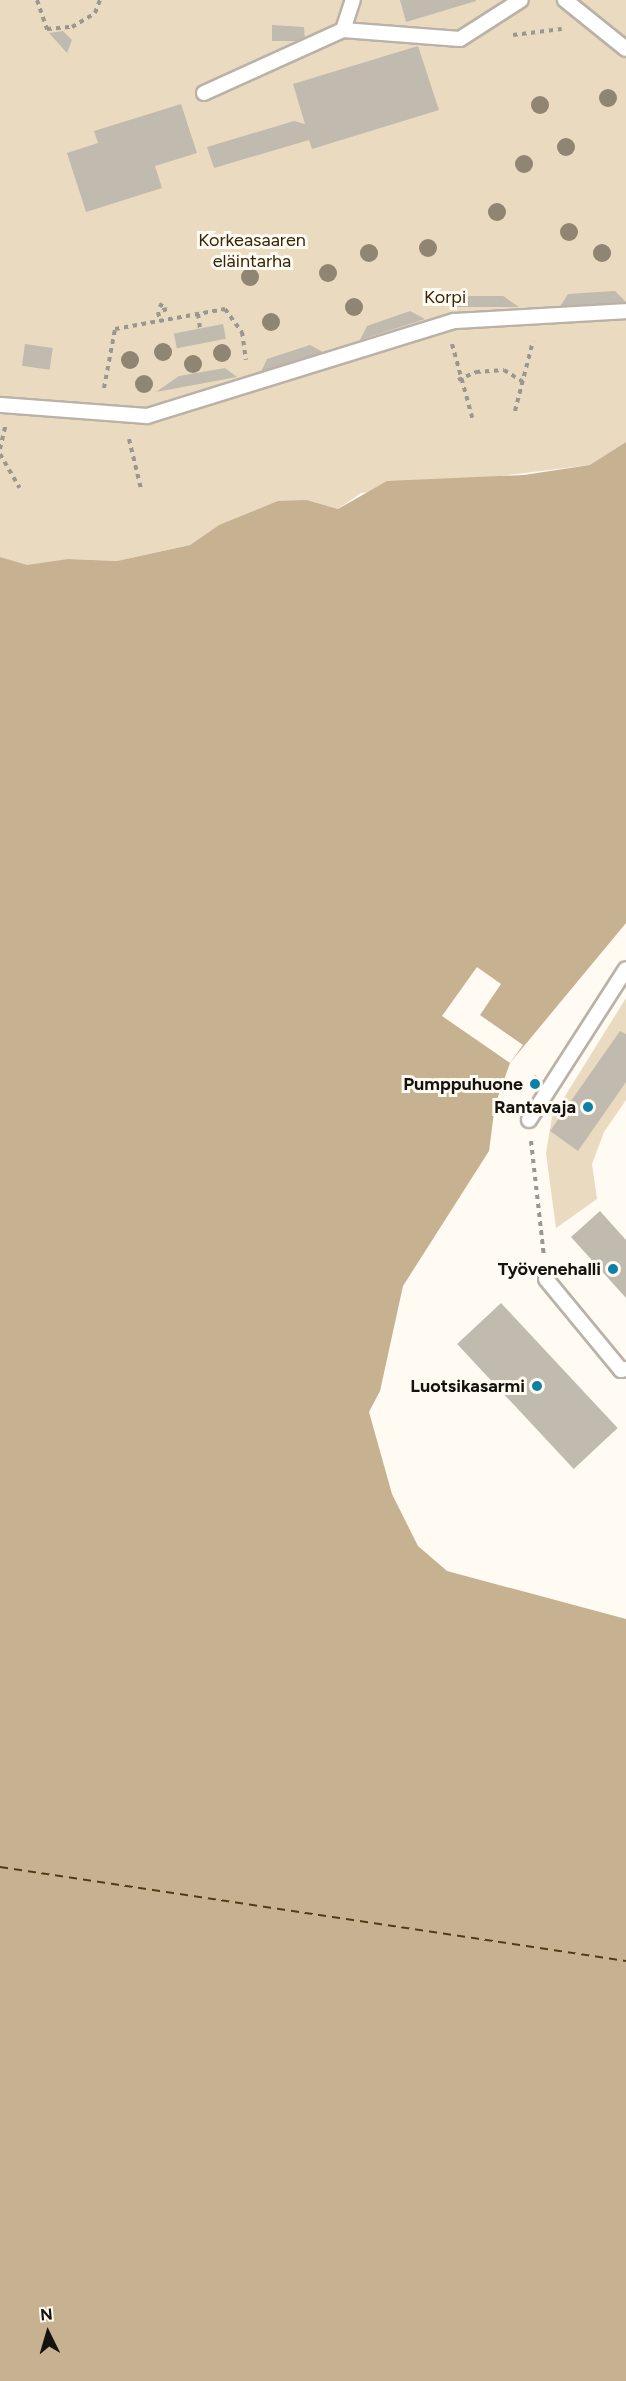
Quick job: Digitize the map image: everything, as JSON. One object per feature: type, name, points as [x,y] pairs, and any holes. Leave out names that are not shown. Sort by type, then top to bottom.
[{"type":"lane","points":[[343,30],[352,0]]},
{"type":"lane","points":[[204,93],[343,30],[460,39],[521,0]]},
{"type":"lane","points":[[566,0],[626,49]]},
{"type":"lane","points":[[0,405],[124,418],[251,388],[449,323],[626,311]]},
{"type":"lane","points":[[529,1119],[626,969]]},
{"type":"lane","points":[[546,1279],[621,1371],[626,1369]]},
{"type":"path","points":[[37,0],[46,29],[72,27],[95,13],[100,0]]},
{"type":"path","points":[[159,304],[167,309],[158,312],[160,321]]},
{"type":"path","points":[[101,416],[115,328],[225,309],[242,332],[251,388]]},
{"type":"path","points":[[198,314],[200,328]]},
{"type":"path","points":[[515,411],[534,338],[531,316]]},
{"type":"path","points":[[449,323],[458,380],[473,420]]},
{"type":"path","points":[[458,380],[476,372],[504,370],[523,382]]},
{"type":"path","points":[[124,418],[141,489]]},
{"type":"path","points":[[0,454],[20,488]]},
{"type":"path","points":[[529,1119],[546,1279]]},
{"type":"green space","name":"Korpi","points":[[0,0],[626,0],[626,442],[591,465],[361,493],[338,509],[307,500],[219,525],[190,545],[117,561],[68,559],[27,566],[0,557]]},
{"type":"green space","points":[[626,998],[626,1100],[604,1132],[592,1164],[597,1199],[556,1228],[546,1153],[552,1117]]},
{"type":"shaded area","points":[[626,442],[626,923],[510,1063],[495,1105],[489,1151],[403,1286],[380,1391],[369,1412],[392,1494],[418,1546],[447,1571],[626,1619],[626,2381],[0,2381],[0,557],[27,565],[68,559],[117,561],[190,545],[219,525],[278,501],[307,500],[338,509],[387,481],[524,475],[590,465]]},
{"type":"pier","points":[[477,967],[501,984],[480,1015],[523,1045],[510,1063],[442,1016]]},
{"type":"building","points":[[400,0],[476,0],[476,1],[406,22]]},
{"type":"building","points":[[272,25],[304,27],[305,41],[272,41]]},
{"type":"building","points":[[63,31],[72,40],[67,53],[49,33]]},
{"type":"building","points":[[418,46],[439,110],[312,149],[309,140],[214,168],[207,147],[294,121],[305,124],[293,84]]},
{"type":"building","points":[[181,104],[197,153],[155,166],[162,188],[86,212],[67,153],[98,143],[94,131]]},
{"type":"building","points":[[615,291],[626,302],[559,308],[568,294]]},
{"type":"building","points":[[463,296],[503,296],[519,307],[452,307]]},
{"type":"building","points":[[410,311],[425,319],[360,340],[367,326]]},
{"type":"building","points":[[223,324],[226,339],[177,348],[174,334]]},
{"type":"building","points":[[25,344],[53,348],[50,370],[22,366]]},
{"type":"building","points":[[310,345],[323,352],[260,374],[267,359]]},
{"type":"building","points":[[225,368],[237,377],[156,392],[179,376]]},
{"type":"building","name":"Rantavaja","points":[[620,1031],[626,1034],[626,1082],[578,1151],[550,1131]]},
{"type":"building","name":"Pumppuhuone","points":[[535,1075],[545,1082],[537,1093],[528,1086]]},
{"type":"building","name":"Työvenehalli","points":[[600,1211],[626,1240],[626,1298],[571,1237]]},
{"type":"building","name":"Luotsikasarmi","points":[[501,1303],[618,1428],[574,1469],[457,1344]]},
{"type":"ferry route","points":[[0,1867],[626,1961]]},
{"type":"place","name":"Pumppuhuone","points":[[535,1084]]},
{"type":"place","name":"Rantavaja","points":[[588,1107]]},
{"type":"place","name":"Työvenehalli","points":[[613,1269]]},
{"type":"place","name":"Luotsikasarmi","points":[[537,1386]]},
{"type":"park label","name":"Korkeasaaren eläintarha","points":[[252,251]]}]
